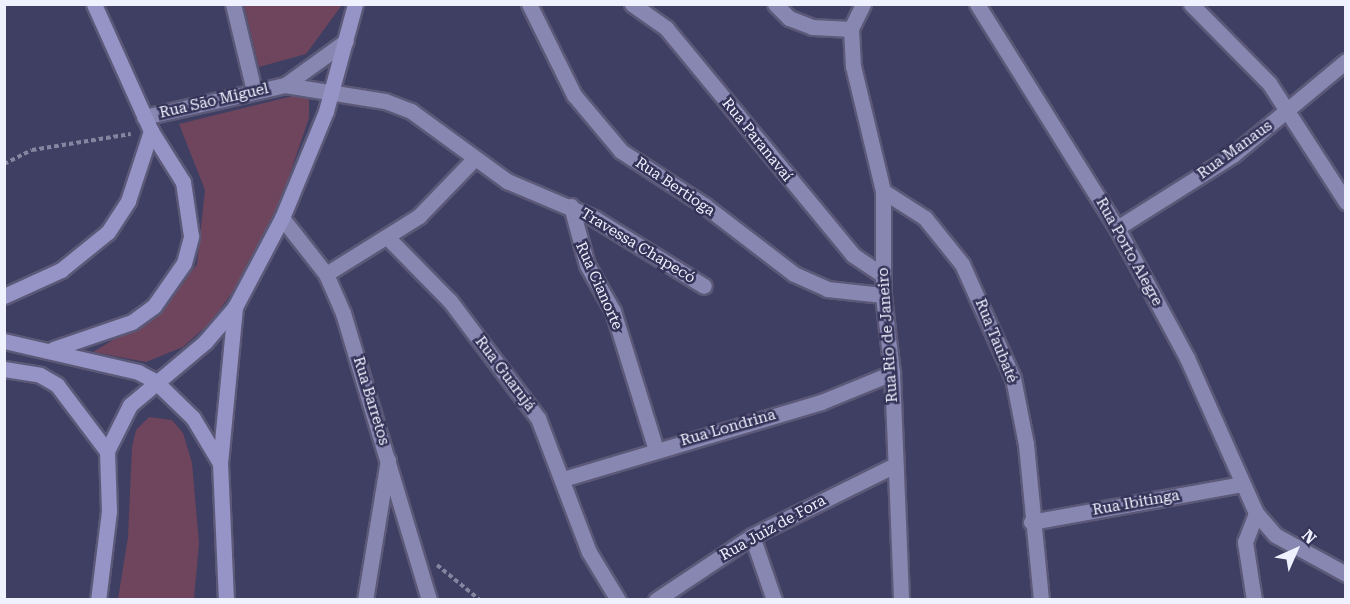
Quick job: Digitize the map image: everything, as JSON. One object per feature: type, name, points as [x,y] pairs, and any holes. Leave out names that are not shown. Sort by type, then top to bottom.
[{"type":"main road","points":[[54,349],[132,322],[169,290],[184,263],[190,210],[168,152],[150,131],[94,4]]},
{"type":"main road","points":[[98,599],[109,511],[107,452],[122,415],[155,381],[206,342],[236,307],[282,218],[333,90],[355,4]]},
{"type":"main road","points":[[4,296],[61,270],[92,247],[128,201],[150,131]]},
{"type":"main road","points":[[226,600],[220,463],[236,307]]},
{"type":"main road","points":[[4,341],[54,349],[155,381],[193,418],[220,463]]},
{"type":"main road","points":[[11,369],[57,385],[107,452]]},
{"type":"street","points":[[233,4],[254,91]]},
{"type":"street","name":"Rua Bertioga","points":[[529,4],[574,95],[621,151],[794,274],[826,289],[883,295]]},
{"type":"street","name":"Rua Paranavaí","points":[[632,4],[666,28],[846,247],[883,274]]},
{"type":"street","points":[[775,4],[789,18],[812,27],[851,29]]},
{"type":"street","name":"Rua Rio de Janeiro","points":[[863,4],[851,29],[853,66],[884,191],[883,295],[892,373],[901,600]]},
{"type":"street","name":"Rua Porto Alegre","points":[[978,4],[1117,228],[1187,358],[1256,513],[1275,535],[1346,574]]},
{"type":"street","points":[[1191,4],[1290,109],[1346,202]]},
{"type":"street","name":"Rua São Miguel","points":[[285,85],[346,41]]},
{"type":"street","name":"Rua Manaus","points":[[1117,228],[1233,155],[1346,61]]},
{"type":"street","name":"Rua São Miguel","points":[[144,117],[285,85],[333,90]]},
{"type":"street","points":[[333,90],[411,111],[507,181],[571,206]]},
{"type":"street","points":[[326,274],[387,237],[438,200],[474,159]]},
{"type":"street","name":"Rua Taubaté","points":[[884,191],[925,218],[962,264],[988,316],[1013,378],[1026,444],[1031,522],[1041,600]]},
{"type":"street","name":"Travessa Chapecó","points":[[571,206],[704,286]]},
{"type":"street","name":"Rua Cianorte","points":[[571,206],[587,265],[613,311],[656,450]]},
{"type":"street","name":"Rua Barretos","points":[[282,218],[326,274],[388,457],[417,551],[429,600]]},
{"type":"street","name":"Rua Guarujá","points":[[387,237],[450,301],[523,396],[563,478],[589,552],[618,600]]},
{"type":"street","name":"Rua Londrina","points":[[563,478],[821,402],[892,373]]},
{"type":"street","points":[[365,600],[388,457]]},
{"type":"street","name":"Rua Juiz de Fora","points":[[656,600],[752,536],[895,465]]},
{"type":"street","name":"Rua Ibitinga","points":[[1031,522],[1242,484]]},
{"type":"street","points":[[1254,600],[1245,542],[1256,513]]},
{"type":"street","points":[[752,536],[774,600]]},
{"type":"path","points":[[4,164],[32,150],[150,131]]},
{"type":"path","points":[[417,551],[480,600]]},
{"type":"shaded area","points":[[244,4],[342,5],[306,54],[259,67]]},
{"type":"shaded area","points":[[309,92],[309,118],[280,203],[239,283],[211,322],[183,347],[146,362],[93,352],[164,309],[197,264],[205,190],[179,124]]},
{"type":"shaded area","points":[[149,417],[172,420],[183,433],[192,463],[199,543],[194,599],[118,599],[128,537],[132,447],[136,430]]}]
